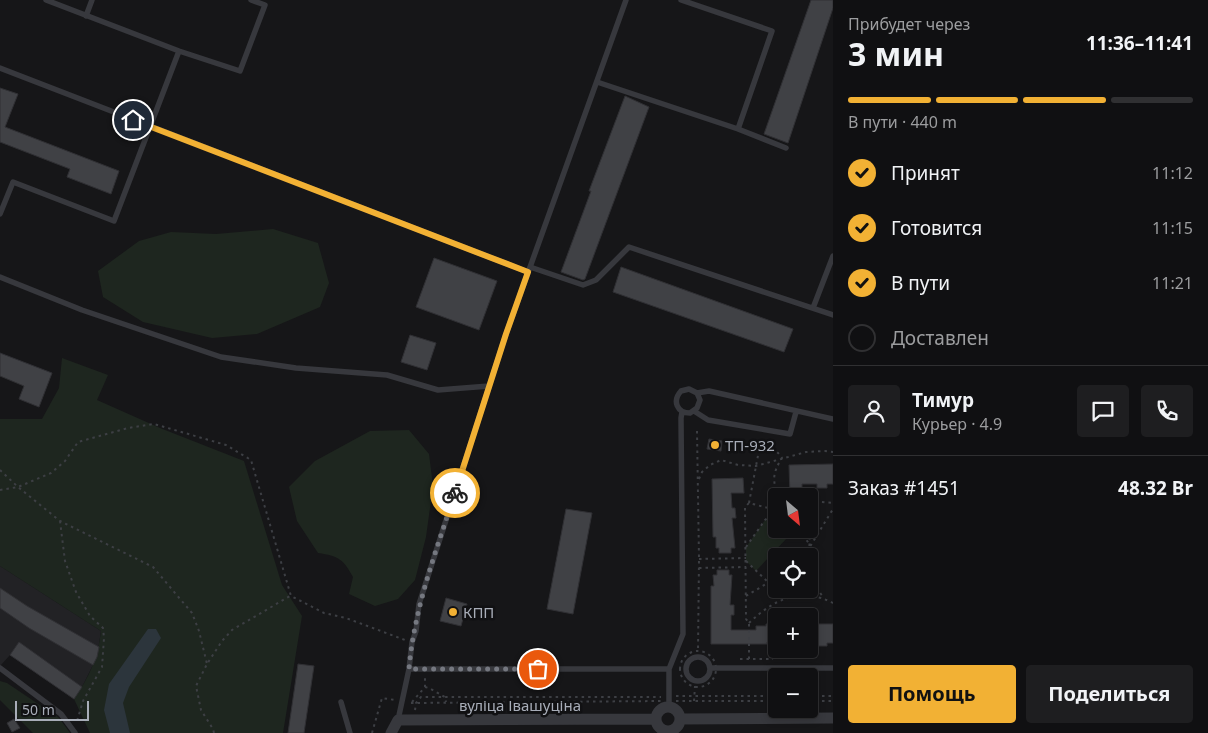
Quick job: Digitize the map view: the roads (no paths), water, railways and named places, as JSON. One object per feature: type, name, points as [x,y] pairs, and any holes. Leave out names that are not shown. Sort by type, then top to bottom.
[{"type":"street","points":[[669,702],[677,711],[680,719],[677,728],[668,732],[660,728],[656,719],[660,711],[669,702]]},
{"type":"street","points":[[680,719],[833,718]]},
{"type":"street","name":"вуліца Івашуціна","points":[[398,720],[656,719]]},
{"type":"street","points":[[391,733],[398,720]]},
{"type":"lane","points":[[46,0],[240,71],[265,5],[251,0]]},
{"type":"lane","points":[[86,16],[92,0]]},
{"type":"lane","points":[[398,720],[409,669],[419,604],[506,334],[626,0]]},
{"type":"lane","points":[[681,0],[772,31],[738,129]]},
{"type":"lane","points":[[0,214],[13,182],[114,221],[179,50]]},
{"type":"lane","points":[[0,68],[529,269],[583,285],[596,280],[629,248],[833,315]]},
{"type":"lane","points":[[597,82],[738,129],[786,148]]},
{"type":"lane","points":[[813,308],[833,256]]},
{"type":"lane","points":[[0,277],[82,310],[221,357],[296,368],[387,375],[438,390],[489,386]]},
{"type":"lane","points":[[697,393],[699,405],[690,413],[682,412],[677,406],[676,398],[685,389],[693,390],[697,393],[709,392],[833,419]]},
{"type":"lane","points":[[694,411],[708,420],[790,434],[796,412]]},
{"type":"lane","points":[[669,702],[669,669],[683,634],[682,412]]},
{"type":"lane","points":[[699,656],[707,660],[713,668],[708,676],[701,680],[693,680],[689,677],[686,665],[691,658],[699,656]]},
{"type":"lane","points":[[0,668],[51,705],[75,731]]},
{"type":"lane","points":[[713,668],[833,668]]},
{"type":"lane","points":[[409,669],[669,669]]},
{"type":"lane","points":[[341,702],[350,733]]},
{"type":"place","name":"ТП-932","points":[[715,445]]},
{"type":"place","name":"КПП","points":[[453,612]]}]
